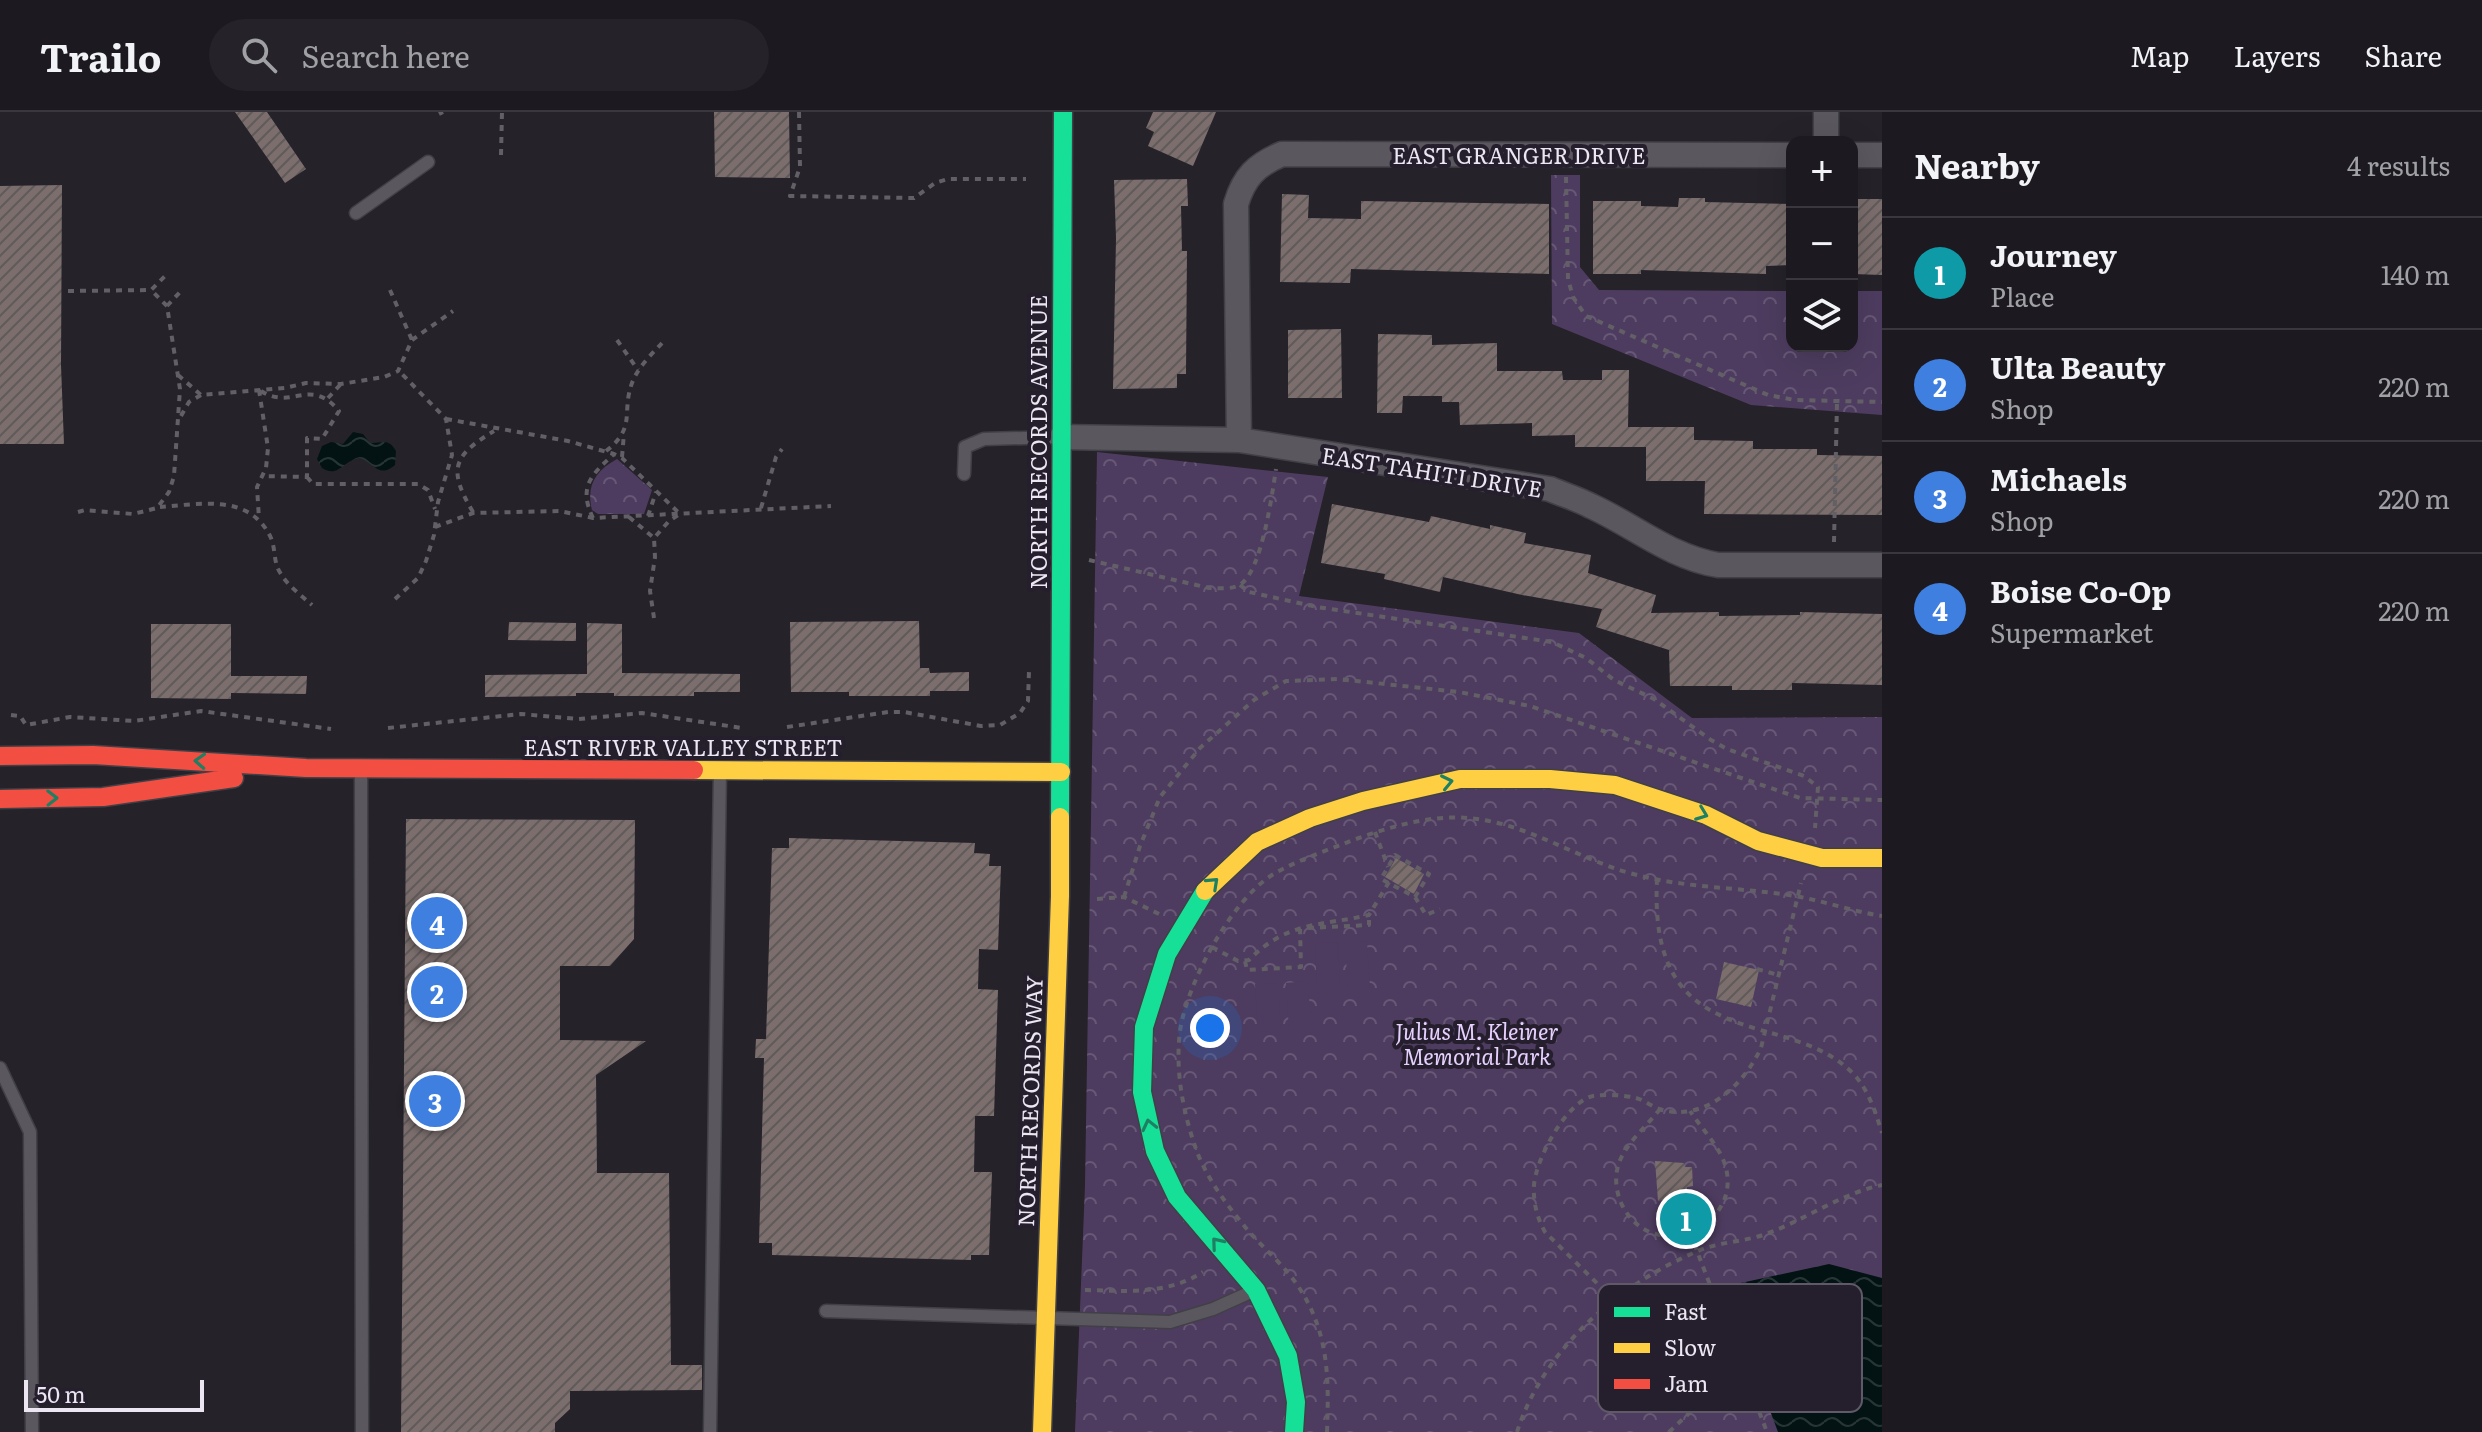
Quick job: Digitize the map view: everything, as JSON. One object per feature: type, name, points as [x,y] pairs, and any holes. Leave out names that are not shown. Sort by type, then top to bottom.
[{"type":"street","name":"NORTH RECORDS AVENUE","points":[[1061,772],[1063,112]]},
{"type":"street","points":[[1826,112],[1826,136]]},
{"type":"street","name":"EAST GRANGER DRIVE","points":[[1239,440],[1236,204],[1241,187],[1251,171],[1265,161],[1282,154],[1786,155]]},
{"type":"street","points":[[1858,155],[1882,155]]},
{"type":"street","name":"EAST TAHITI DRIVE","points":[[1062,437],[1239,440],[1550,489],[1592,506],[1677,554],[1718,565],[1882,565]]},
{"type":"street","name":"EAST RIVER VALLEY STREET","points":[[0,756],[93,755],[306,768],[1061,772]]},
{"type":"street","name":"EAST RIVER VALLEY STREET","points":[[0,799],[103,797],[306,768]]},
{"type":"street","name":"NORTH RECORDS WAY","points":[[1042,1432],[1059,926],[1061,772]]},
{"type":"street","points":[[1294,1432],[1296,1402],[1288,1356],[1256,1290],[1177,1197],[1155,1151],[1142,1092],[1144,1027],[1167,954],[1204,891],[1257,842],[1323,813],[1460,779],[1550,779],[1615,785],[1706,815],[1758,841],[1822,858],[1882,858]]},
{"type":"lane","points":[[356,213],[428,162]]},
{"type":"lane","points":[[964,474],[965,447],[984,439],[1062,437]]},
{"type":"lane","points":[[361,768],[362,1432]]},
{"type":"lane","points":[[710,1432],[720,770]]},
{"type":"lane","points":[[0,1068],[30,1132],[32,1432]]},
{"type":"lane","points":[[826,1311],[1170,1322],[1213,1309],[1256,1290]]},
{"type":"path","points":[[501,155],[502,112]]},
{"type":"path","points":[[799,112],[800,167],[790,196],[914,198],[935,183],[948,179],[1026,179]]},
{"type":"path","points":[[1566,175],[1568,279],[1573,297],[1586,316],[1768,395],[1837,402],[1882,402]]},
{"type":"path","points":[[68,291],[151,290],[166,275]]},
{"type":"path","points":[[151,290],[167,306],[178,375],[180,417],[174,476],[169,492],[157,508]]},
{"type":"path","points":[[390,290],[412,340]]},
{"type":"path","points":[[167,306],[181,291]]},
{"type":"path","points":[[180,417],[189,402],[201,395],[306,383],[341,384],[384,377],[398,371],[412,340],[453,311]]},
{"type":"path","points":[[617,340],[638,370]]},
{"type":"path","points":[[622,458],[628,397],[638,370],[662,343]]},
{"type":"path","points":[[399,371],[446,419],[568,441],[622,458],[680,514]]},
{"type":"path","points":[[178,375],[201,395]]},
{"type":"path","points":[[328,398],[341,384]]},
{"type":"path","points":[[259,390],[271,398],[286,400],[310,393],[328,398],[339,411],[322,439],[307,438],[307,477],[313,484],[426,486],[437,512]]},
{"type":"path","points":[[259,390],[268,448],[257,487],[259,519],[272,541],[275,563],[282,577],[312,605]]},
{"type":"path","points":[[1834,542],[1837,402]]},
{"type":"path","points":[[395,599],[418,578],[435,527],[452,455],[446,419]]},
{"type":"path","points":[[473,513],[458,482],[456,469],[460,456],[473,443],[496,429]]},
{"type":"path","points":[[606,451],[624,431]]},
{"type":"path","points":[[761,508],[776,457],[782,449]]},
{"type":"path","points":[[593,518],[586,504],[586,490],[592,476],[614,454]]},
{"type":"path","points":[[452,455],[460,456]]},
{"type":"path","points":[[1089,560],[1209,588],[1227,589],[1240,585],[1252,571],[1271,500],[1277,463]]},
{"type":"path","points":[[262,476],[307,477]]},
{"type":"path","points":[[648,516],[657,491]]},
{"type":"path","points":[[78,512],[133,514],[157,508],[216,503],[238,506],[259,519]]},
{"type":"path","points":[[435,527],[473,513],[560,511],[593,518],[831,506]]},
{"type":"path","points":[[654,618],[650,591],[655,557],[654,538],[680,514]]},
{"type":"path","points":[[629,517],[654,538]]},
{"type":"path","points":[[1240,585],[1249,592],[1317,607],[1552,642],[1586,658],[1614,680],[1654,699],[1727,749],[1804,776],[1818,787],[1813,836]]},
{"type":"path","points":[[787,727],[888,712],[981,726],[1000,725],[1020,713],[1028,701],[1029,671]]},
{"type":"path","points":[[1124,897],[1160,797],[1200,748],[1254,700],[1286,681],[1338,679],[1459,692],[1530,706],[1800,798],[1882,800]]},
{"type":"path","points":[[11,715],[20,716],[26,725],[70,717],[134,721],[201,711],[331,729]]},
{"type":"path","points":[[388,728],[521,714],[579,719],[642,713],[742,728]]},
{"type":"path","points":[[1327,1432],[1327,1357],[1317,1321],[1297,1285],[1250,1233],[1208,1177],[1186,1118],[1179,1055],[1180,1028],[1212,947],[1232,915],[1269,877],[1296,862],[1375,832],[1433,818],[1477,819],[1543,838],[1624,871],[1675,884],[1797,897],[1882,916]]},
{"type":"path","points":[[1372,823],[1388,867]]},
{"type":"path","points":[[1415,897],[1429,874],[1395,855],[1381,879],[1415,897],[1426,915],[1440,909]]},
{"type":"path","points":[[1598,1284],[1545,1232],[1538,1219],[1534,1185],[1549,1143],[1576,1104],[1591,1096],[1636,1098],[1660,1109],[1690,1111],[1717,1100],[1737,1086],[1761,1048],[1803,874]]},
{"type":"path","points":[[1657,879],[1658,932],[1674,973],[1693,999],[1723,1016],[1806,1043],[1835,1059],[1857,1078],[1873,1106],[1882,1133]]},
{"type":"path","points":[[1300,928],[1369,925],[1369,915],[1389,882]]},
{"type":"path","points":[[1097,899],[1124,897],[1162,915]]},
{"type":"path","points":[[1212,947],[1225,956],[1245,961],[1267,943],[1300,928],[1329,920],[1369,915]]},
{"type":"path","points":[[1245,961],[1247,970],[1301,967],[1300,928]]},
{"type":"path","points":[[1757,969],[1778,975]]},
{"type":"path","points":[[1660,1109],[1627,1148],[1619,1163],[1616,1181],[1626,1213],[1639,1226],[1654,1234],[1671,1236],[1690,1233],[1705,1225],[1718,1211],[1726,1193],[1727,1174],[1721,1156],[1690,1111]]},
{"type":"path","points":[[1639,1284],[1698,1251],[1763,1235],[1840,1198],[1882,1185]]},
{"type":"path","points":[[1690,1233],[1711,1284]]},
{"type":"path","points":[[1085,1290],[1159,1289],[1190,1280],[1210,1266]]},
{"type":"path","points":[[1517,1432],[1545,1373],[1583,1325],[1598,1313]]},
{"type":"path","points":[[1669,1432],[1691,1412]]},
{"type":"path","points":[[1760,1412],[1767,1432]]},
{"type":"green space","points":[[1551,175],[1580,175],[1580,267],[1599,290],[1786,291],[1786,352],[1858,352],[1858,291],[1882,291],[1882,415],[1751,405],[1552,324]]},
{"type":"green space","name":"Julius M. Kleiner Memorial Park","points":[[1097,452],[1328,477],[1299,596],[1579,633],[1692,718],[1882,717],[1882,1432],[1075,1432],[1085,1186]]},
{"type":"green space","points":[[617,459],[652,490],[644,514],[598,514],[592,510],[591,486],[598,474]]},
{"type":"green space","points":[[1367,941],[1370,988],[1348,989],[1345,942]]},
{"type":"green space","points":[[1338,942],[1340,991],[1317,991],[1315,943]]},
{"type":"green space","points":[[1308,981],[1311,1028],[1289,1030],[1286,983]]},
{"type":"green space","points":[[1278,983],[1281,1030],[1258,1032],[1255,984]]},
{"type":"water","points":[[353,432],[363,434],[370,443],[390,444],[396,451],[395,465],[385,471],[360,458],[337,470],[322,468],[317,459],[322,446],[331,442],[343,444]]},
{"type":"water","points":[[1829,1264],[1882,1278],[1882,1432],[1778,1432],[1770,1412],[1862,1412],[1862,1284],[1736,1284]]},
{"type":"building","points":[[235,112],[267,112],[306,169],[285,183]]},
{"type":"building","points":[[714,112],[789,112],[790,178],[715,177]]},
{"type":"building","points":[[1153,112],[1216,112],[1193,166],[1148,146],[1154,132],[1146,128]]},
{"type":"building","points":[[1187,179],[1188,206],[1181,206],[1182,251],[1187,251],[1186,374],[1177,374],[1177,388],[1113,389],[1114,180]]},
{"type":"building","points":[[62,185],[64,444],[0,444],[0,186]]},
{"type":"building","points":[[1282,194],[1309,195],[1308,218],[1361,219],[1361,201],[1549,204],[1549,274],[1351,269],[1350,283],[1280,282]]},
{"type":"building","points":[[1679,198],[1705,198],[1705,202],[1786,204],[1786,265],[1766,266],[1766,274],[1641,270],[1641,274],[1593,274],[1593,201],[1641,201],[1641,206],[1678,207]]},
{"type":"building","points":[[1858,199],[1882,199],[1882,275],[1858,274]]},
{"type":"building","points":[[1341,329],[1342,398],[1288,398],[1288,330]]},
{"type":"building","points":[[1378,334],[1432,335],[1432,345],[1497,343],[1497,371],[1562,371],[1563,380],[1602,380],[1602,370],[1629,370],[1628,427],[1694,427],[1694,440],[1753,441],[1753,449],[1817,449],[1817,455],[1882,456],[1882,515],[1704,514],[1705,481],[1646,481],[1646,447],[1575,447],[1575,435],[1532,436],[1532,423],[1460,425],[1459,402],[1442,402],[1442,396],[1403,396],[1402,413],[1377,413]]},
{"type":"building","points":[[1332,504],[1429,522],[1431,516],[1490,529],[1490,525],[1526,533],[1524,543],[1591,555],[1588,573],[1656,595],[1651,613],[1719,612],[1719,616],[1800,615],[1800,612],[1882,614],[1882,685],[1792,683],[1792,690],[1670,686],[1669,650],[1596,627],[1602,609],[1443,577],[1440,592],[1384,579],[1385,574],[1321,563]]},
{"type":"building","points":[[919,621],[920,668],[929,668],[930,673],[969,672],[969,691],[930,691],[930,696],[791,692],[790,622]]},
{"type":"building","points":[[509,622],[576,623],[576,641],[508,640]]},
{"type":"building","points":[[587,623],[622,624],[622,673],[740,674],[740,692],[694,692],[694,696],[576,693],[576,696],[485,697],[485,675],[587,674]]},
{"type":"building","points":[[151,624],[231,624],[231,676],[307,676],[306,694],[231,693],[231,699],[151,698]]},
{"type":"building","points":[[406,819],[635,820],[634,939],[610,966],[560,966],[560,1040],[646,1041],[596,1075],[597,1173],[669,1173],[671,1365],[702,1365],[702,1390],[570,1391],[570,1409],[555,1423],[555,1432],[401,1432]]},
{"type":"building","points":[[789,838],[975,843],[974,853],[990,854],[989,866],[1001,866],[998,950],[979,949],[978,989],[998,990],[994,1116],[975,1116],[974,1172],[992,1172],[989,1255],[971,1255],[971,1260],[772,1255],[772,1243],[759,1243],[764,1058],[755,1058],[756,1039],[766,1039],[772,848],[789,848]]},
{"type":"building","points":[[1396,858],[1424,874],[1414,894],[1385,877]]},
{"type":"building","points":[[1724,962],[1759,970],[1751,1007],[1716,999]]},
{"type":"building","points":[[1655,1161],[1684,1163],[1685,1167],[1692,1167],[1693,1186],[1687,1187],[1687,1192],[1679,1192],[1679,1197],[1658,1201]]},
{"type":"traffic: fast","points":[[1060,817],[1063,112]]},
{"type":"traffic: fast","points":[[1205,891],[1167,954],[1144,1027],[1142,1092],[1155,1151],[1177,1197],[1256,1290],[1288,1356],[1296,1402],[1294,1432]]},
{"type":"traffic: slow","points":[[694,770],[1061,772]]},
{"type":"traffic: slow","points":[[1205,891],[1257,842],[1310,818],[1363,801],[1460,779],[1550,779],[1615,785],[1706,815],[1758,841],[1822,858],[1882,858]]},
{"type":"traffic: slow","points":[[1042,1432],[1060,817]]},
{"type":"traffic: jam","points":[[0,756],[93,755],[306,768],[694,770]]},
{"type":"traffic: jam","points":[[0,799],[103,797],[234,778]]},
{"type":"place","name":"Boise Co-Op","points":[[437,923]]},
{"type":"place","name":"Ulta Beauty","points":[[437,992]]},
{"type":"place","name":"Michaels","points":[[435,1101]]},
{"type":"place","name":"Journey","points":[[1686,1219]]}]
